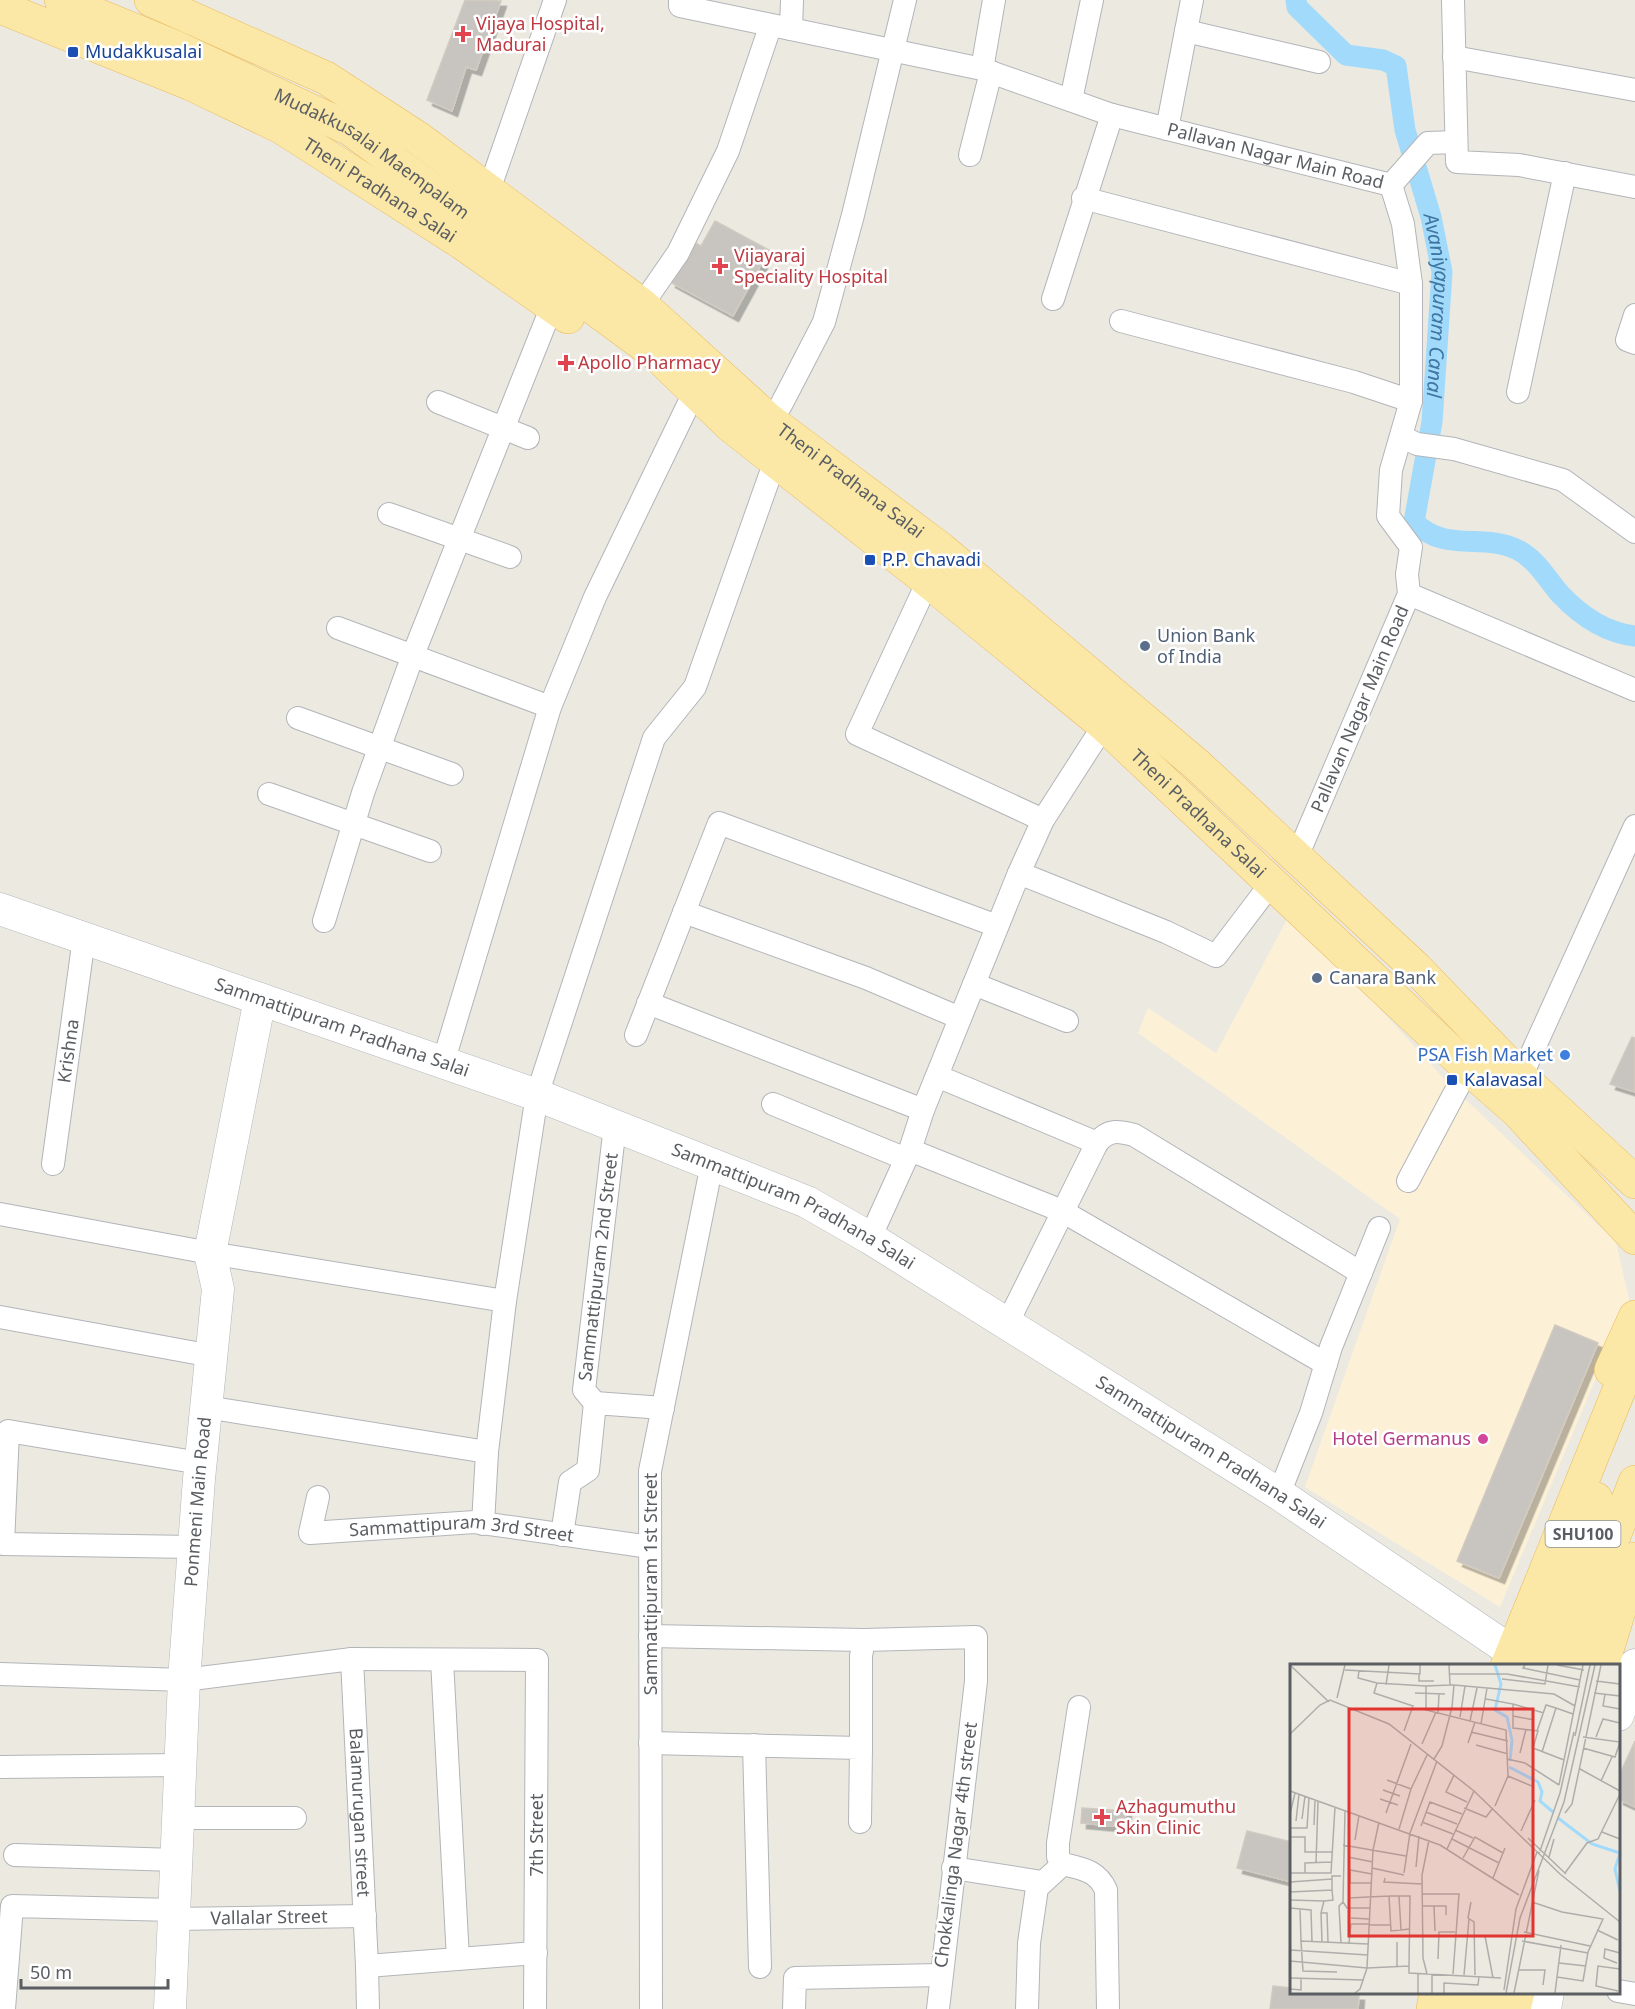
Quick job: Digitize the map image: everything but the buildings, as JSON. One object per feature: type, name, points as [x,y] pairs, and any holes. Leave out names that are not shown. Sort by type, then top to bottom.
[{"type":"main road","name":"Mudakkusalai Maempalam","points":[[61,0],[175,47],[350,129],[656,354]]},
{"type":"main road","name":"Theni Pradhana Salai","points":[[168,3],[326,78],[418,138],[642,305],[757,432]]},
{"type":"main road","name":"Theni Pradhana Salai","points":[[0,7],[191,84],[281,127],[462,243],[688,405],[757,432],[942,549],[1195,763],[1416,968],[1521,1077],[1635,1182]]},
{"type":"main road","name":"Theni Pradhana Salai","points":[[656,354],[757,432],[928,581],[1104,724],[1273,881],[1468,1068],[1517,1111],[1631,1237]]},
{"type":"main road","points":[[1597,1446],[1593,1410],[1635,1317]]},
{"type":"main road","points":[[1509,1658],[1635,1351]]},
{"type":"main road","name":"SHU100","points":[[1542,1664],[1589,1515],[1635,1407]]},
{"type":"main road","name":"SHU100","points":[[1571,1664],[1599,1575],[1635,1482]]},
{"type":"main road","points":[[1602,1664],[1635,1559]]},
{"type":"main road","points":[[1433,2009],[1436,1994]]},
{"type":"main road","points":[[1460,2009],[1463,1994]]},
{"type":"main road","points":[[1485,2009],[1489,1994]]},
{"type":"main road","points":[[1514,2009],[1518,1994]]},
{"type":"street","points":[[489,190],[555,0]]},
{"type":"street","name":"Pallavan Nagar Main Road","points":[[680,0],[680,6],[986,70],[1112,115],[1167,129],[1396,179],[1411,284],[1411,401],[1410,440],[1391,470],[1388,516],[1411,547],[1407,574],[1409,594],[1296,859]]},
{"type":"street","points":[[642,305],[678,253],[728,151],[792,0]]},
{"type":"street","points":[[483,1524],[487,1452],[505,1301],[537,1095],[654,738],[695,687],[757,432],[781,405],[824,322],[854,216],[905,0]]},
{"type":"street","points":[[970,155],[986,70],[994,0]]},
{"type":"street","points":[[1071,100],[1092,0]]},
{"type":"street","points":[[1167,129],[1192,0]]},
{"type":"street","points":[[1453,0],[1457,162],[1520,165],[1635,187]]},
{"type":"street","points":[[1186,31],[1319,62]]},
{"type":"street","points":[[1454,57],[1635,90]]},
{"type":"street","points":[[1053,299],[1083,198],[1112,115]]},
{"type":"street","points":[[1396,179],[1428,143],[1456,142]]},
{"type":"street","points":[[1518,392],[1565,173]]},
{"type":"street","points":[[1083,198],[1411,284]]},
{"type":"street","points":[[324,921],[353,824],[413,655],[552,306]]},
{"type":"street","points":[[1635,315],[1627,340],[1635,343]]},
{"type":"street","points":[[1121,321],[1354,382],[1411,401]]},
{"type":"street","points":[[438,402],[528,438]]},
{"type":"street","points":[[443,1063],[550,707],[596,597],[688,405]]},
{"type":"street","points":[[1410,440],[1454,449],[1563,480],[1635,532]]},
{"type":"street","points":[[388,514],[510,557]]},
{"type":"street","points":[[928,581],[857,734],[1043,820]]},
{"type":"street","points":[[1409,594],[1635,690]]},
{"type":"street","points":[[338,628],[550,707]]},
{"type":"street","points":[[298,718],[452,774]]},
{"type":"street","points":[[870,1238],[908,1155],[922,1110],[1043,820],[1104,724]]},
{"type":"street","points":[[269,794],[430,851]]},
{"type":"street","points":[[636,1035],[719,823],[997,926]]},
{"type":"street","points":[[1521,1077],[1635,826]]},
{"type":"street","points":[[1019,873],[1166,932],[1216,956],[1273,881]]},
{"type":"street","name":"Sammattipuram Pradhana Salai","points":[[0,909],[537,1095],[807,1202],[870,1238],[1279,1494],[1509,1658]]},
{"type":"street","points":[[684,912],[866,978],[960,1018]]},
{"type":"street","name":"Krishna","points":[[53,1164],[84,938]]},
{"type":"street","points":[[974,984],[1067,1021]]},
{"type":"street","name":"Ponmeni Main Road","points":[[170,2009],[184,1680],[200,1463],[218,1289],[210,1253],[260,999]]},
{"type":"street","points":[[648,1003],[922,1110]]},
{"type":"street","points":[[1408,1181],[1468,1068]]},
{"type":"street","points":[[937,1076],[1097,1143]]},
{"type":"street","points":[[773,1104],[1062,1211],[1326,1364]]},
{"type":"street","name":"Sammattipuram 2nd Street","points":[[596,1403],[584,1390],[615,1126]]},
{"type":"street","points":[[1007,1324],[1097,1143],[1104,1134],[1116,1131],[1134,1135],[1361,1273]]},
{"type":"street","name":"Sammattipuram 1st Street","points":[[651,2009],[650,1472],[712,1164]]},
{"type":"street","points":[[0,1214],[210,1253],[505,1301]]},
{"type":"street","points":[[1279,1494],[1379,1228]]},
{"type":"street","points":[[0,1317],[212,1356]]},
{"type":"street","points":[[562,1535],[570,1482],[588,1470],[596,1403],[663,1408]]},
{"type":"street","points":[[206,1407],[487,1452]]},
{"type":"street","points":[[193,1547],[3,1544],[8,1431],[200,1463]]},
{"type":"street","name":"Sammattipuram 3rd Street","points":[[318,1497],[310,1533],[483,1524],[650,1547]]},
{"type":"street","points":[[650,1636],[864,1640],[861,1656],[860,1822]]},
{"type":"street","name":"Chokkalinga Nagar 4th street","points":[[864,1640],[976,1637],[976,1681],[940,1975],[938,2009]]},
{"type":"street","points":[[0,1674],[184,1680],[352,1659],[442,1660],[458,1959]]},
{"type":"street","name":"Balamurugan street","points":[[352,1659],[368,2009]]},
{"type":"street","name":"7th Street","points":[[442,1660],[537,1660],[536,2009]]},
{"type":"street","points":[[1620,1711],[1635,1665]]},
{"type":"street","points":[[1079,1707],[1058,1843],[1058,1857],[1063,1864],[1088,1870],[1101,1878],[1106,1890],[1108,2009]]},
{"type":"street","points":[[1620,1714],[1635,1720]]},
{"type":"street","points":[[650,1743],[861,1748]]},
{"type":"street","points":[[754,1745],[760,1967]]},
{"type":"street","points":[[0,1767],[180,1765]]},
{"type":"street","points":[[178,1818],[295,1818]]},
{"type":"street","points":[[15,1856],[176,1860]]},
{"type":"street","points":[[1027,2009],[1029,1943],[1037,1888],[1063,1864]]},
{"type":"street","points":[[953,1868],[1042,1882]]},
{"type":"street","name":"Vallalar Street","points":[[4,2009],[12,1906],[174,1915],[365,1916]]},
{"type":"street","points":[[367,1966],[536,1953]]},
{"type":"street","points":[[794,2009],[795,1978],[940,1975]]},
{"type":"street","points":[[1620,1991],[1635,1994]]},
{"type":"street","points":[[1545,2009],[1548,1994]]},
{"type":"shaded area","points":[[1291,912],[1447,1082],[1616,1242],[1629,1299],[1500,1607],[1305,1487],[1400,1219],[1138,1033],[1148,1008],[1216,1053]]},
{"type":"waterway","name":"Avaniyapuram Canal","points":[[1296,0],[1297,7],[1346,55],[1383,60],[1396,66],[1405,130],[1431,217],[1442,272],[1432,422],[1414,522],[1426,532],[1439,537],[1505,545],[1518,550],[1531,559],[1560,594],[1585,616],[1604,627],[1635,636]]},
{"type":"place","name":"Vijaya Hospital, Madurai","points":[[463,34]]},
{"type":"place","name":"Mudakkusalai","points":[[73,52]]},
{"type":"place","name":"Vijayaraj Speciality Hospital","points":[[720,266]]},
{"type":"place","name":"Apollo Pharmacy","points":[[566,363]]},
{"type":"place","name":"P.P. Chavadi","points":[[870,560]]},
{"type":"place","name":"Union Bank of India","points":[[1145,646]]},
{"type":"place","name":"Canara Bank","points":[[1317,978]]},
{"type":"place","name":"PSA Fish Market","points":[[1565,1055]]},
{"type":"place","name":"Kalavasal","points":[[1452,1080]]},
{"type":"place","name":"Hotel Germanus","points":[[1483,1439]]},
{"type":"place","name":"Azhagumuthu Skin Clinic","points":[[1102,1817]]}]
